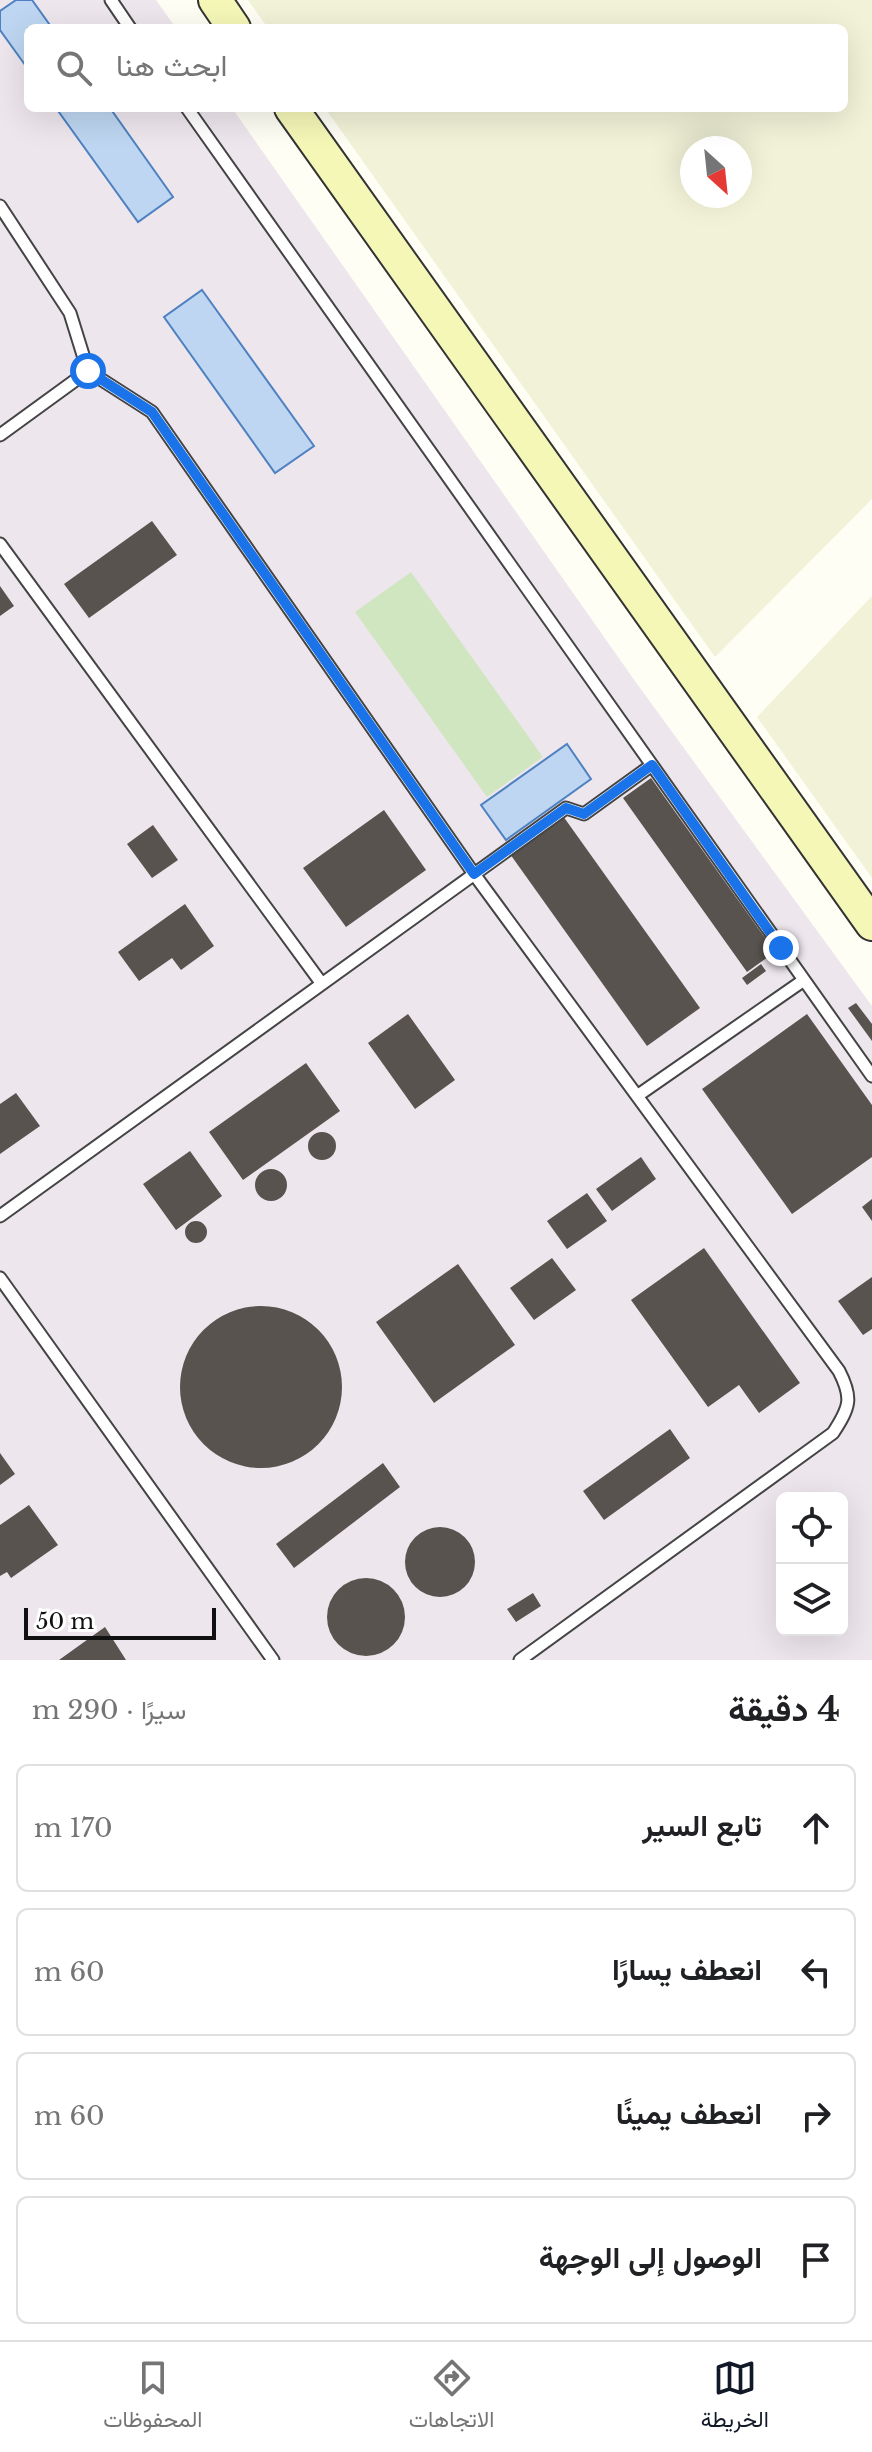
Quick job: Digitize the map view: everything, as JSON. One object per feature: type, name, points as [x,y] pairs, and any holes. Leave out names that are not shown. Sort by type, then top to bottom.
[{"type":"street","points":[[215,0],[231,24]]},
{"type":"street","points":[[294,112],[872,924]]},
{"type":"lane","points":[[111,0],[127,24]]},
{"type":"lane","points":[[190,112],[872,1076]]},
{"type":"lane","points":[[0,206],[70,313],[88,371],[152,412],[474,874],[839,1371],[849,1392],[846,1413],[833,1433],[520,1660]]},
{"type":"lane","points":[[0,435],[88,371]]},
{"type":"lane","points":[[0,544],[322,984]]},
{"type":"lane","points":[[0,1216],[566,808],[584,814],[652,765]]},
{"type":"lane","points":[[637,1096],[804,980]]},
{"type":"lane","points":[[0,1278],[273,1660]]},
{"type":"shaded area","points":[[0,0],[156,0],[173,24],[24,24],[24,112],[235,112],[635,681],[872,1006],[872,1660],[0,1660]]},
{"type":"green space","points":[[248,0],[872,0],[872,499],[715,657],[328,112],[848,112],[848,24],[265,24]]},
{"type":"green space","points":[[411,572],[543,757],[487,797],[355,612]]},
{"type":"green space","points":[[872,596],[872,878],[757,717]]},
{"type":"water","points":[[16,0],[32,0],[49,24],[24,24],[24,63],[0,30],[0,11]]},
{"type":"water","points":[[59,112],[113,112],[173,197],[138,222]]},
{"type":"water","points":[[202,290],[314,446],[275,473],[164,317]]},
{"type":"water","points":[[567,744],[591,779],[506,840],[481,805]]},
{"type":"building","points":[[152,521],[177,555],[89,618],[64,584]]},
{"type":"building","points":[[0,586],[14,606],[0,616]]},
{"type":"building","points":[[651,778],[775,952],[747,972],[623,798]]},
{"type":"building","points":[[384,810],[426,870],[346,927],[303,868]]},
{"type":"building","points":[[563,816],[700,1008],[647,1046],[510,854]]},
{"type":"building","points":[[153,825],[178,860],[152,878],[127,844]]},
{"type":"building","points":[[185,904],[214,946],[181,970],[172,958],[139,981],[118,952]]},
{"type":"building","points":[[761,964],[766,971],[747,985],[742,978]]},
{"type":"building","points":[[856,1003],[872,1024],[872,1041],[848,1008]]},
{"type":"building","points":[[408,1014],[455,1080],[415,1109],[368,1043]]},
{"type":"building","points":[[807,1014],[872,1105],[872,1157],[792,1214],[702,1089]]},
{"type":"building","points":[[306,1063],[340,1111],[243,1180],[209,1132]]},
{"type":"building","points":[[16,1093],[40,1126],[0,1154],[0,1104]]},
{"type":"building","points":[[322,1132],[332,1136],[336,1146],[332,1156],[322,1160],[312,1156],[308,1146],[312,1136]]},
{"type":"building","points":[[190,1151],[222,1196],[176,1230],[143,1184]]},
{"type":"building","points":[[641,1157],[656,1179],[612,1211],[596,1189]]},
{"type":"building","points":[[271,1169],[282,1174],[287,1185],[282,1196],[271,1201],[260,1196],[255,1185],[260,1174]]},
{"type":"building","points":[[587,1193],[607,1221],[567,1249],[547,1221]]},
{"type":"building","points":[[872,1199],[872,1221],[862,1207]]},
{"type":"building","points":[[196,1221],[204,1224],[207,1232],[204,1240],[196,1243],[188,1240],[185,1232],[188,1224]]},
{"type":"building","points":[[704,1248],[800,1383],[759,1413],[739,1385],[708,1407],[631,1300]]},
{"type":"building","points":[[552,1258],[576,1290],[534,1320],[510,1288]]},
{"type":"building","points":[[458,1264],[515,1345],[434,1403],[376,1322]]},
{"type":"building","points":[[872,1277],[872,1329],[863,1335],[838,1301]]},
{"type":"building","points":[[261,1306],[292,1312],[318,1330],[336,1356],[342,1387],[336,1418],[318,1444],[292,1462],[261,1468],[230,1462],[204,1444],[186,1418],[180,1387],[186,1356],[204,1330],[230,1312]]},
{"type":"building","points":[[670,1429],[690,1458],[604,1520],[583,1491]]},
{"type":"building","points":[[0,1453],[15,1474],[0,1485]]},
{"type":"building","points":[[383,1463],[400,1487],[294,1568],[276,1544]]},
{"type":"building","points":[[29,1505],[58,1545],[11,1578],[7,1572],[0,1576],[0,1525]]},
{"type":"building","points":[[440,1527],[465,1537],[475,1562],[465,1587],[440,1597],[415,1587],[405,1562],[415,1537]]},
{"type":"building","points":[[366,1578],[381,1581],[398,1595],[405,1617],[402,1632],[388,1649],[366,1656],[351,1653],[334,1639],[327,1617],[330,1602],[344,1585]]},
{"type":"building","points":[[533,1593],[541,1606],[516,1622],[507,1609]]},
{"type":"building","points":[[105,1627],[126,1660],[59,1660]]},
{"type":"route","points":[[88,371],[152,412],[474,874],[566,808],[584,814],[652,765],[781,948]]}]
